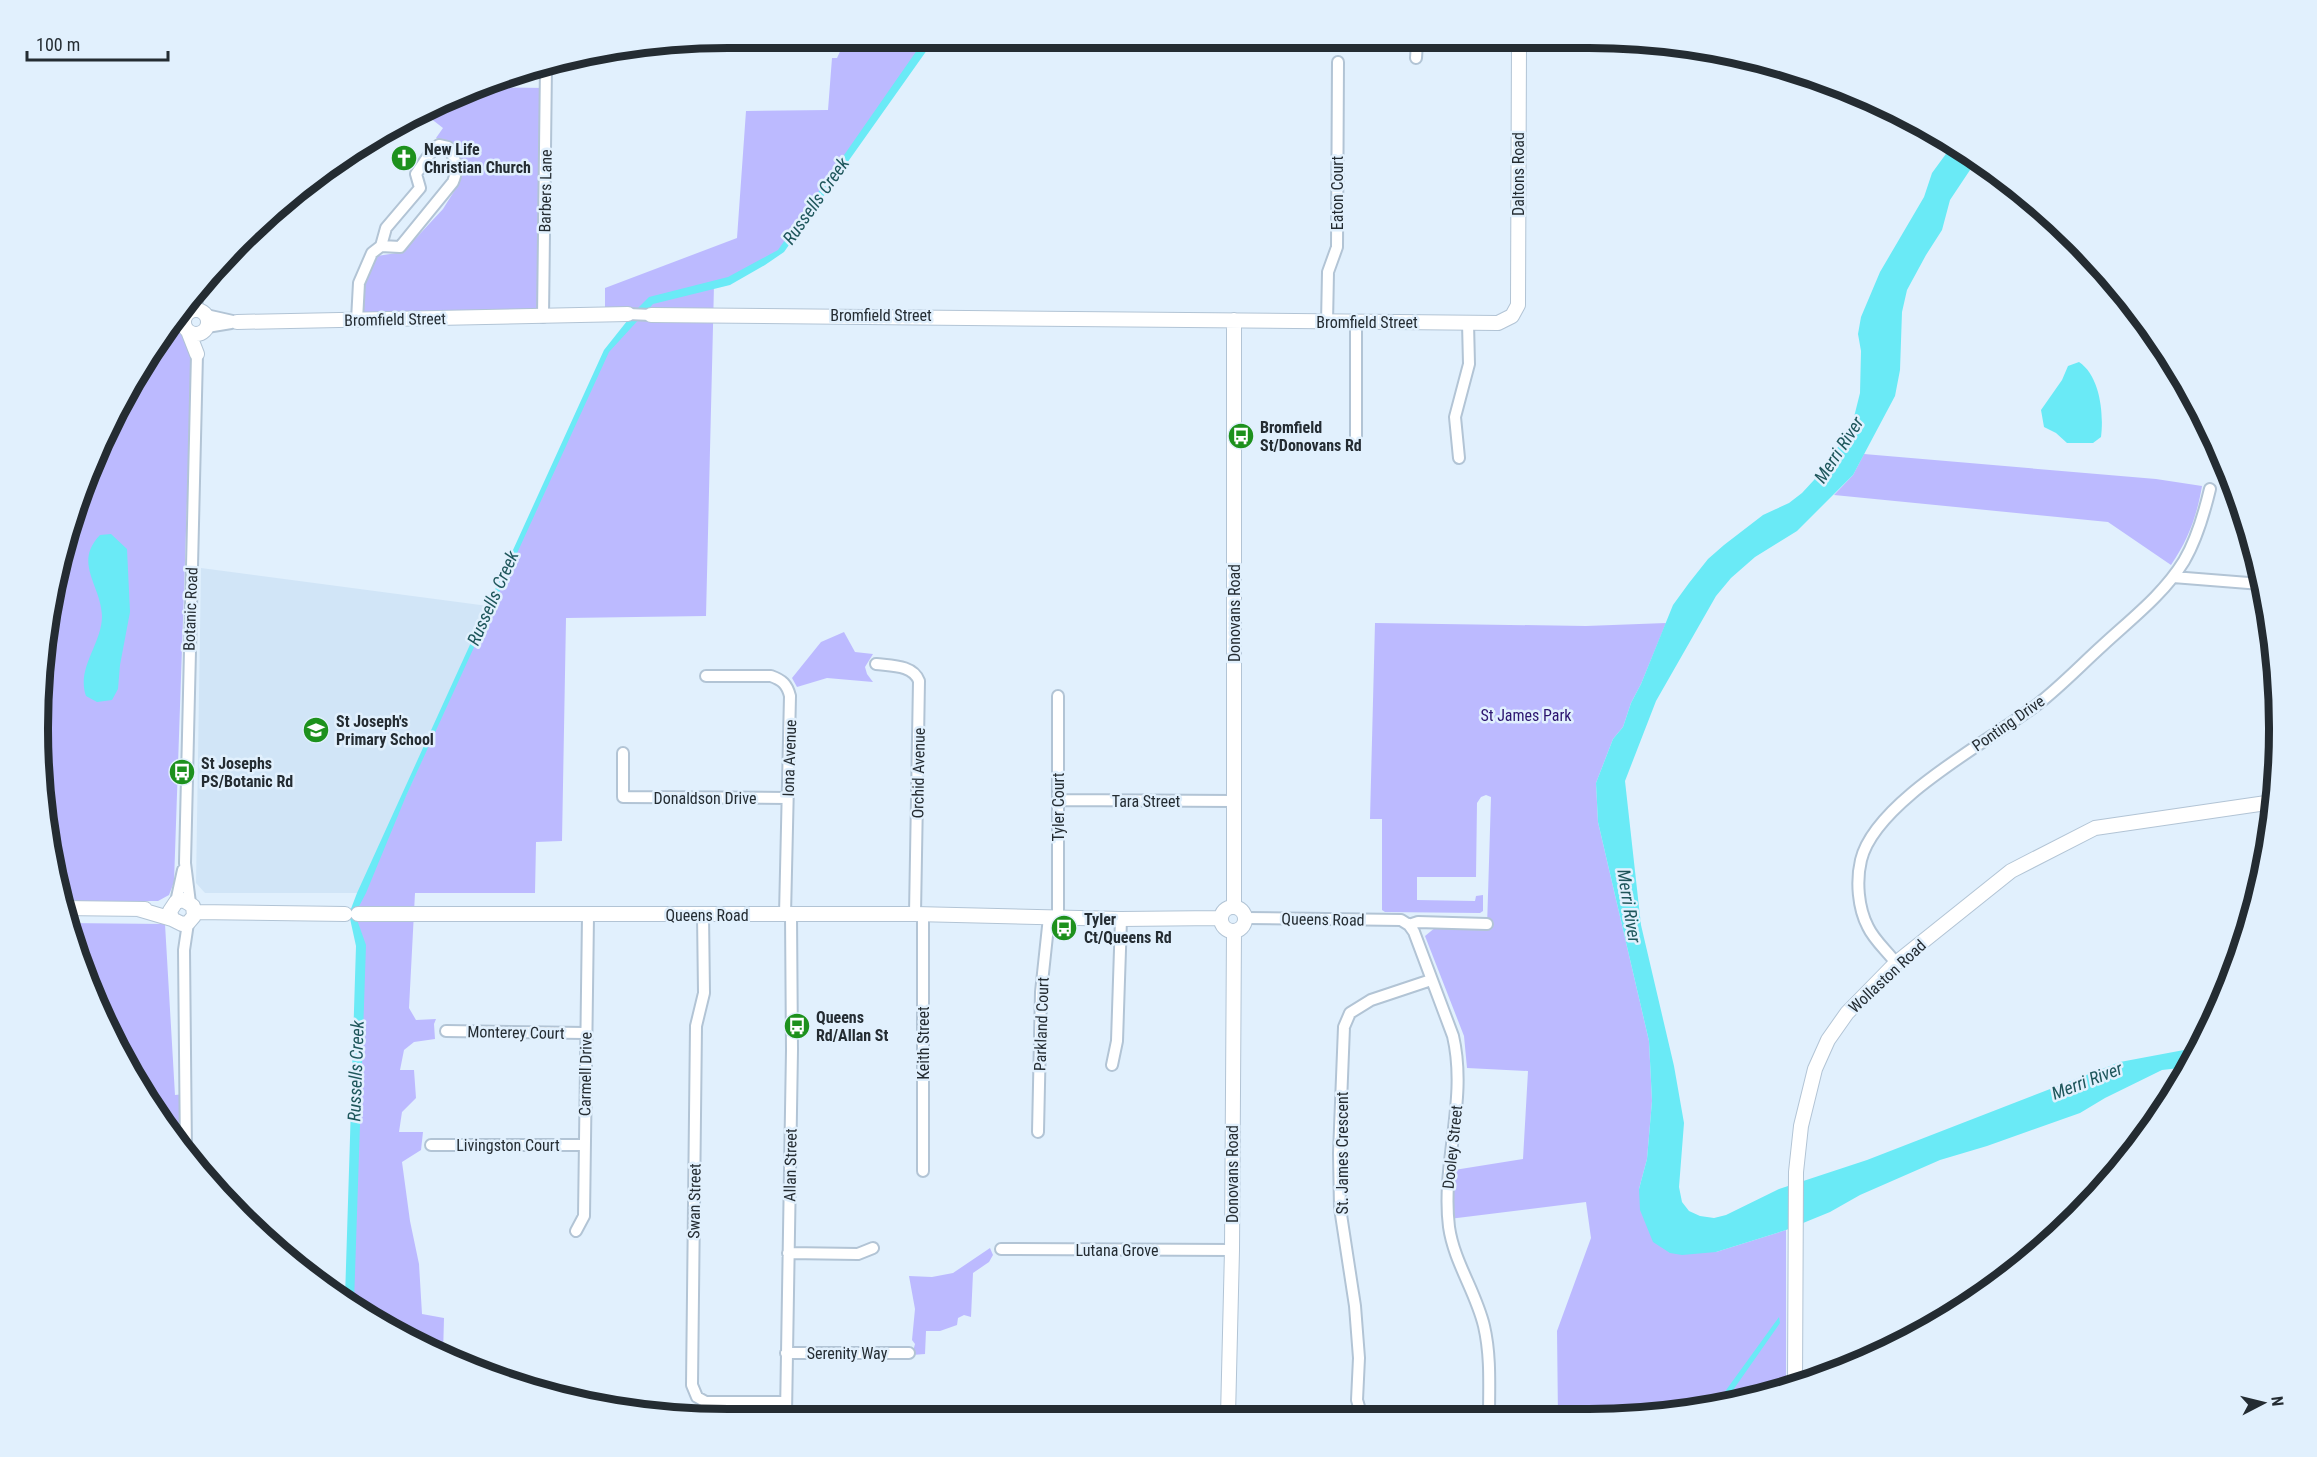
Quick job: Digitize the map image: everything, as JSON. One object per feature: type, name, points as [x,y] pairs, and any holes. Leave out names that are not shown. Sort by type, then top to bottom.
[{"type":"street","points":[[1416,58],[1417,48]]},
{"type":"street","name":"Daltons Road","points":[[1518,305],[1519,48]]},
{"type":"street","name":"Eaton Court","points":[[1327,322],[1328,272],[1337,246],[1338,62]]},
{"type":"street","name":"Barbers Lane","points":[[543,317],[546,73]]},
{"type":"street","points":[[381,246],[400,246],[453,182],[458,170],[455,159],[448,147],[439,145],[433,149],[416,174],[420,188],[438,200]]},
{"type":"street","points":[[357,320],[359,283],[372,253],[381,246],[386,228],[420,188]]},
{"type":"street","name":"Bromfield Street","points":[[194,321],[628,314],[1498,323],[1512,316],[1518,305]]},
{"type":"street","name":"Donovans Road","points":[[1234,320],[1234,906]]},
{"type":"street","name":"Botanic Road","points":[[186,1139],[182,913],[197,354],[194,321]]},
{"type":"street","points":[[1356,322],[1356,446]]},
{"type":"street","points":[[1459,458],[1455,417],[1469,364],[1468,323]]},
{"type":"street","name":"Ponting Drive","points":[[1896,963],[1868,928],[1860,903],[1861,860],[1871,836],[1893,811],[1938,773],[2038,704],[2148,604],[2173,577],[2184,560],[2194,538],[2210,489]]},
{"type":"street","points":[[2173,577],[2253,583]]},
{"type":"street","name":"Orchid Avenue","points":[[876,664],[908,669],[916,674],[919,681],[919,914]]},
{"type":"street","name":"Iona Avenue","points":[[706,676],[771,676],[781,679],[787,686],[790,696],[787,798],[788,915]]},
{"type":"street","name":"Tyler Court","points":[[1053,917],[1058,800],[1058,696]]},
{"type":"street","name":"Donaldson Drive","points":[[623,753],[623,797],[787,798]]},
{"type":"street","name":"Tara Street","points":[[1058,800],[1233,801]]},
{"type":"street","name":"Wollaston Road","points":[[1795,1377],[1796,1172],[1801,1126],[1815,1070],[1828,1040],[1847,1013],[1896,963],[2011,871],[2095,828],[2265,803]]},
{"type":"street","points":[[1234,906],[1243,911],[1246,918],[1243,927],[1234,931],[1225,928],[1220,918],[1224,910],[1234,906]]},
{"type":"street","name":"Queens Road","points":[[72,908],[138,909],[182,913],[588,916],[919,914],[1121,919],[1220,918]]},
{"type":"street","name":"Keith Street","points":[[919,914],[922,1171]]},
{"type":"street","name":"Swan Street","points":[[703,915],[704,993],[696,1026],[692,1385],[697,1397],[706,1402],[786,1401]]},
{"type":"street","name":"Allan Street","points":[[786,1409],[792,1050],[788,915]]},
{"type":"street","name":"Carmell Drive","points":[[576,1232],[584,1216],[588,916]]},
{"type":"street","name":"Parkland Court","points":[[1038,1132],[1041,992],[1053,917]]},
{"type":"street","name":"Queens Road","points":[[1246,918],[1487,924]]},
{"type":"street","points":[[1112,1065],[1117,1041],[1121,919]]},
{"type":"street","name":"Dooley Street","points":[[1405,923],[1414,932],[1453,1036],[1457,1054],[1458,1092],[1446,1187],[1449,1230],[1484,1325],[1489,1362],[1489,1409]]},
{"type":"street","name":"Donovans Road","points":[[1228,1409],[1232,1250],[1234,931]]},
{"type":"street","name":"St. James Crescent","points":[[1359,1409],[1356,1400],[1359,1358],[1355,1306],[1340,1208],[1339,1153],[1344,1027],[1350,1013],[1371,1000],[1431,980]]},
{"type":"street","name":"Monterey Court","points":[[446,1031],[585,1033]]},
{"type":"street","name":"Livingston Court","points":[[431,1145],[584,1145]]},
{"type":"street","points":[[788,1253],[858,1254],[873,1248]]},
{"type":"street","name":"Lutana Grove","points":[[1001,1249],[1232,1250]]},
{"type":"street","name":"Serenity Way","points":[[786,1353],[910,1355]]},
{"type":"shaded area","name":"St Joseph's Primary School","points":[[201,568],[488,606],[362,893],[205,893],[196,883]]},
{"type":"green space","points":[[842,48],[924,48],[782,250],[714,285],[706,616],[566,618],[562,841],[536,842],[535,893],[415,893],[409,1008],[416,1020],[436,1019],[435,1039],[414,1042],[404,1050],[400,1070],[414,1070],[416,1098],[402,1112],[399,1132],[423,1132],[421,1150],[402,1162],[410,1221],[419,1264],[422,1314],[444,1318],[443,1346],[388,1318],[348,1293],[360,945],[352,914],[608,350],[643,315],[605,315],[605,288],[737,238],[746,111],[828,110],[832,58],[837,58]]},
{"type":"green space","points":[[501,87],[546,88],[543,317],[364,320],[362,302],[364,276],[377,256],[403,252],[443,209],[458,185],[464,164],[454,145],[436,138],[443,128],[429,117]]},
{"type":"green space","points":[[177,331],[186,341],[192,356],[174,882],[169,895],[158,901],[70,901],[61,861],[49,773],[49,684],[61,596],[84,510],[118,428],[139,388]]},
{"type":"green space","points":[[1864,454],[2156,479],[2202,486],[2191,527],[2171,565],[2108,522],[1834,495],[1853,475]]},
{"type":"green space","name":"St James Park","points":[[1375,623],[1586,626],[1666,623],[1623,727],[1613,739],[1596,783],[1598,822],[1649,1041],[1652,1101],[1647,1159],[1639,1189],[1716,1252],[1786,1230],[1786,1380],[1721,1396],[1677,1403],[1633,1408],[1558,1409],[1557,1331],[1591,1238],[1586,1202],[1449,1219],[1448,1171],[1523,1159],[1528,1071],[1467,1068],[1464,1036],[1425,936],[1436,927],[1487,927],[1491,797],[1486,795],[1481,797],[1477,803],[1476,877],[1417,877],[1417,900],[1475,901],[1476,896],[1483,895],[1483,911],[1480,913],[1385,912],[1382,910],[1382,819],[1370,819]]},
{"type":"green space","points":[[844,632],[855,652],[873,654],[865,667],[873,682],[827,678],[797,687],[792,678],[821,642]]},
{"type":"green space","points":[[77,923],[165,924],[175,1095],[185,1094],[186,1138],[139,1069],[118,1029],[100,989]]},
{"type":"green space","points":[[990,1248],[993,1255],[989,1262],[973,1273],[971,1317],[964,1315],[958,1318],[957,1325],[940,1331],[926,1331],[925,1354],[912,1355],[915,1344],[912,1340],[915,1309],[909,1276],[932,1277],[953,1273]]},
{"type":"water","name":"Russells Creek","points":[[919,48],[928,48],[784,252],[730,285],[653,304],[609,352],[406,796],[355,914],[366,945],[354,1297],[345,1291],[356,946],[349,914],[357,893],[604,350],[649,297],[728,277],[778,250]]},
{"type":"water","name":"Merri River","points":[[1948,151],[1972,167],[1950,200],[1942,230],[1907,290],[1902,312],[1900,370],[1895,396],[1853,475],[1797,531],[1755,557],[1731,578],[1716,596],[1656,701],[1625,781],[1641,925],[1674,1066],[1684,1123],[1679,1187],[1682,1202],[1689,1211],[1700,1216],[1714,1218],[1726,1215],[1779,1189],[1867,1160],[2120,1062],[2188,1049],[2178,1068],[2162,1070],[2080,1113],[1940,1160],[1860,1195],[1830,1212],[1786,1230],[1716,1252],[1682,1255],[1670,1253],[1653,1242],[1640,1210],[1639,1189],[1647,1159],[1652,1101],[1649,1041],[1598,822],[1596,783],[1613,739],[1623,727],[1673,605],[1708,559],[1724,545],[1763,515],[1789,503],[1802,493],[1851,429],[1860,393],[1861,351],[1858,334],[1861,317],[1880,272],[1924,197],[1932,173]]},
{"type":"water","points":[[2079,362],[2092,376],[2101,406],[2101,437],[2093,443],[2067,443],[2056,433],[2044,427],[2041,410],[2062,380],[2068,366]]},
{"type":"water","points":[[111,534],[127,549],[130,612],[118,689],[112,700],[97,702],[86,696],[84,686],[84,676],[101,626],[102,616],[101,605],[90,574],[89,555],[92,545],[100,535]]},
{"type":"water","points":[[1779,1317],[1780,1323],[1730,1394],[1722,1396]]},
{"type":"place","name":"New Life Christian Church","points":[[404,158]]},
{"type":"place","name":"Bromfield St/Donovans Rd","points":[[1241,436]]},
{"type":"place","name":"St Joseph's Primary School","points":[[316,730]]},
{"type":"place","name":"St Josephs PS/Botanic Rd","points":[[182,772]]},
{"type":"place","name":"Tyler Ct/Queens Rd","points":[[1064,928]]},
{"type":"place","name":"Queens Rd/Allan St","points":[[797,1026]]}]
